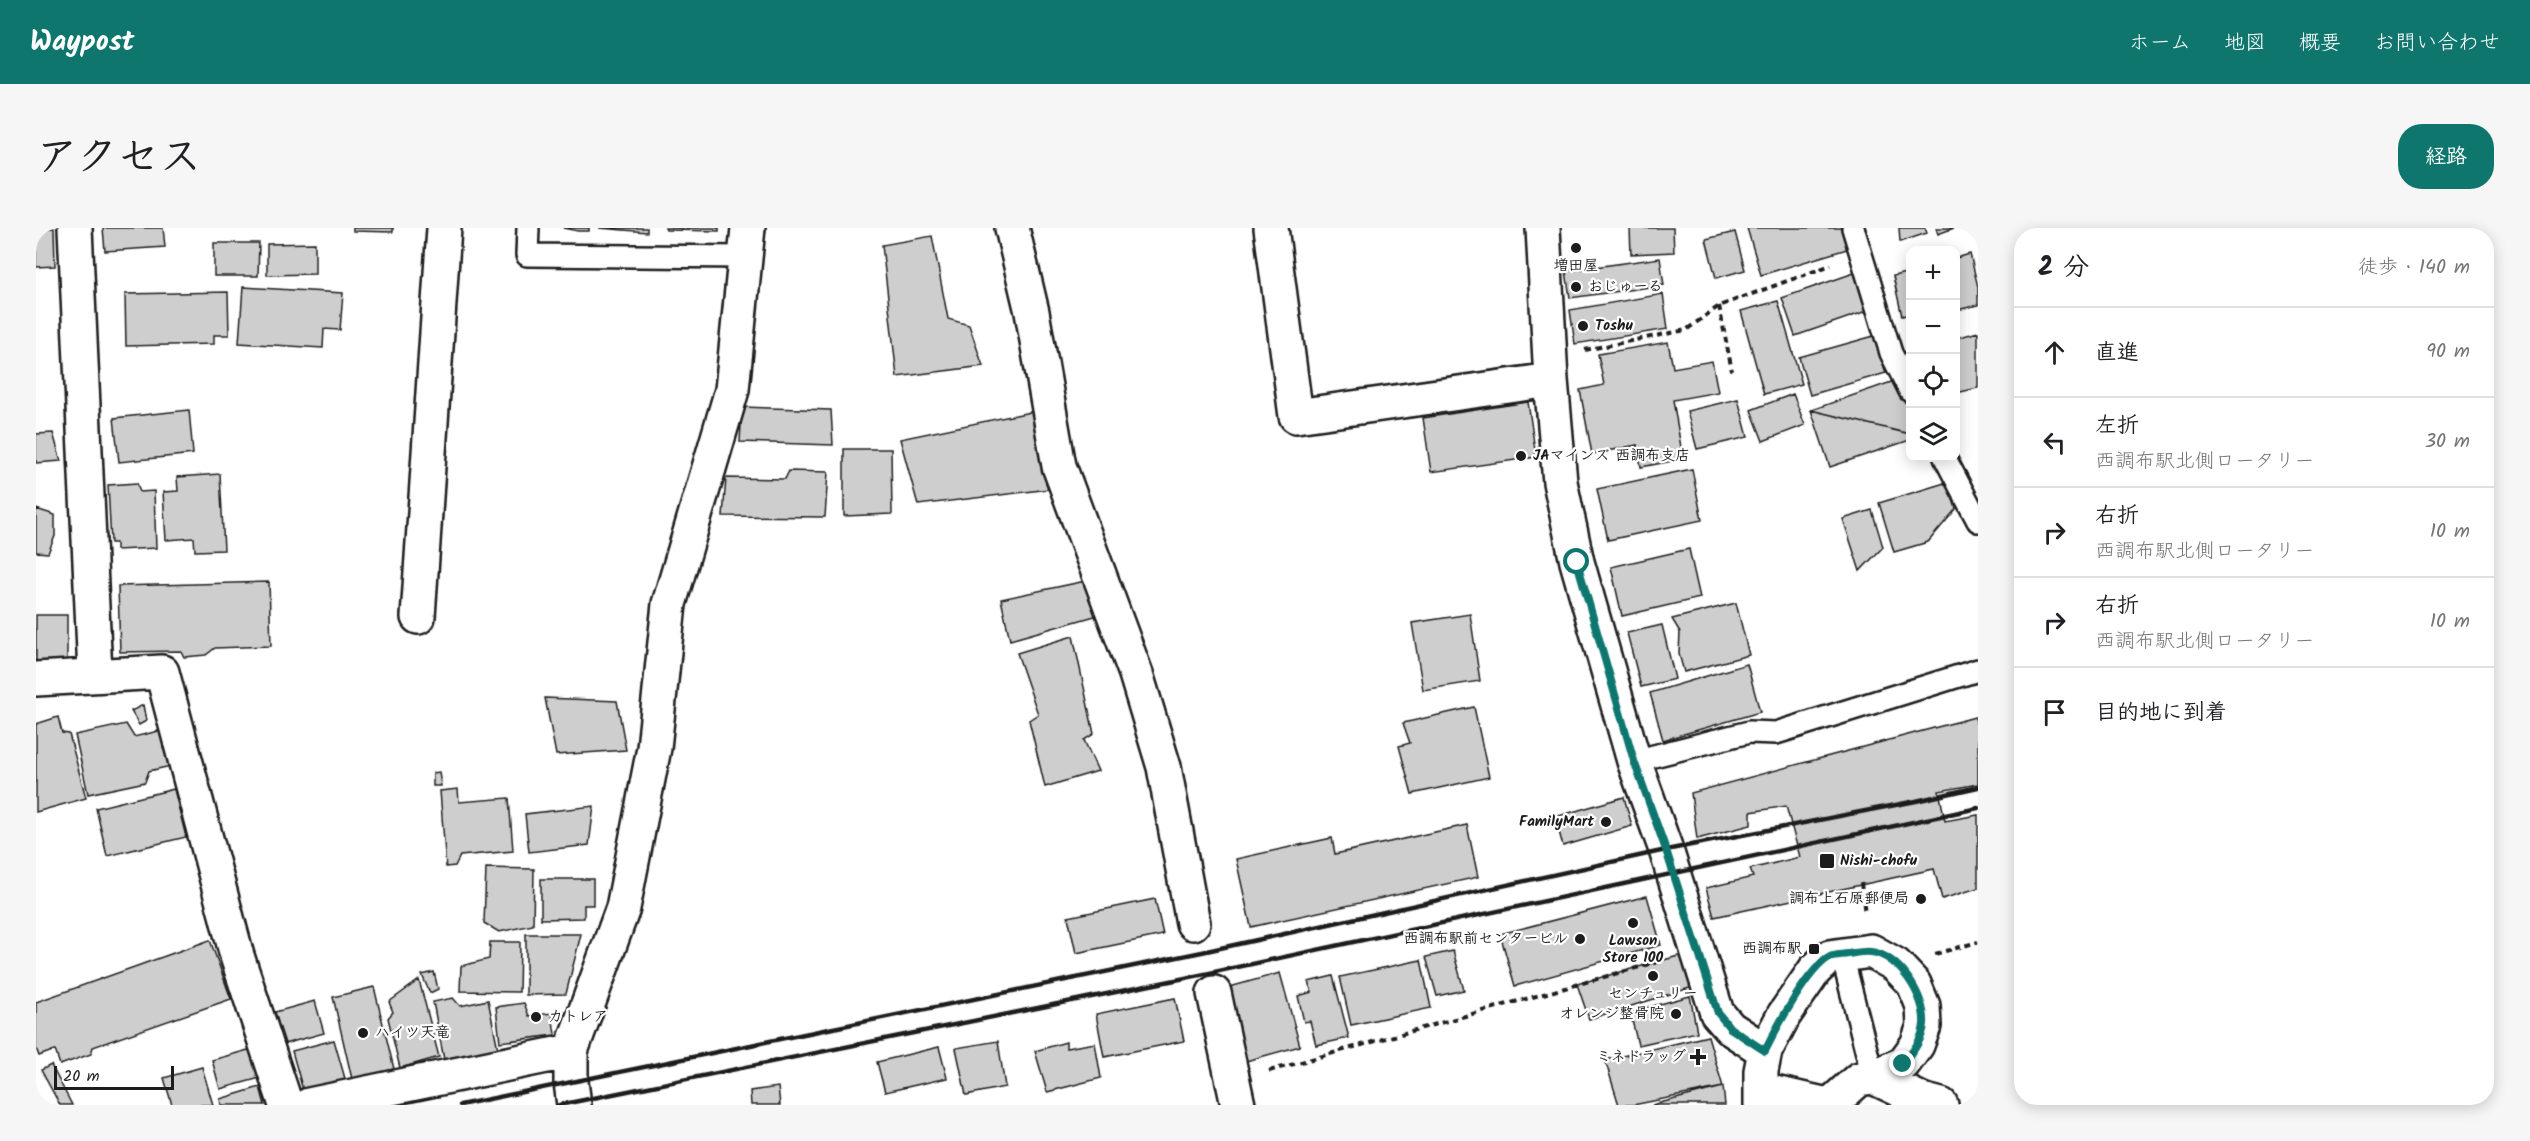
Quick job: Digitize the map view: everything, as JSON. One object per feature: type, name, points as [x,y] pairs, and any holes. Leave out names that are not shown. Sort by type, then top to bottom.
[{"type":"street","points":[[75,228],[95,674]]},
{"type":"street","points":[[418,617],[444,228]]},
{"type":"street","points":[[1012,228],[1032,312],[1059,466],[1136,674],[1164,767],[1193,923]]},
{"type":"street","points":[[1271,228],[1296,416],[1551,368]]},
{"type":"street","points":[[1543,228],[1560,482],[1577,562],[1634,761],[1666,850],[1696,950],[1718,1013],[1730,1028],[1765,1051]]},
{"type":"street","points":[[574,1105],[571,1051],[623,908],[654,748],[669,604],[732,390],[747,242]]},
{"type":"street","points":[[36,680],[95,674],[162,672],[237,956],[286,1105]]},
{"type":"street","points":[[1871,951],[1884,957],[1896,965],[1914,984],[1923,1006],[1924,1026],[1911,1055],[1903,1064],[1873,1077],[1859,1079],[1829,1105],[1761,1097],[1761,1071],[1765,1051],[1784,1015],[1815,970],[1830,957],[1871,951]]},
{"type":"street","points":[[1214,993],[1236,1093]]},
{"type":"street","points":[[309,1105],[571,1051]]},
{"type":"street","points":[[1873,1077],[1922,1100],[1941,1105]]},
{"type":"lane","points":[[528,228],[527,255],[747,242]]},
{"type":"lane","points":[[1853,228],[1891,353],[1906,382]]},
{"type":"lane","points":[[1947,462],[1978,521]]},
{"type":"lane","points":[[1634,761],[1749,732],[1776,733],[1978,670]]},
{"type":"lane","points":[[1842,955],[1873,1077]]},
{"type":"path","points":[[1551,368],[1686,330],[1719,306],[1862,254]]},
{"type":"path","points":[[1719,306],[1732,370]]},
{"type":"path","points":[[1861,884],[1865,914]]},
{"type":"path","points":[[1236,1093],[1696,950]]},
{"type":"building","points":[[36,228],[54,228],[55,266],[36,267]]},
{"type":"building","points":[[103,228],[163,228],[165,247],[105,251]]},
{"type":"building","points":[[353,228],[393,228],[393,232],[353,231]]},
{"type":"building","points":[[563,228],[589,228],[589,231],[578,231]]},
{"type":"building","points":[[599,228],[647,228],[647,232]]},
{"type":"building","points":[[665,228],[719,228],[719,231],[666,230]]},
{"type":"building","points":[[1630,228],[1673,228],[1674,252],[1631,254]]},
{"type":"building","points":[[1747,228],[1841,228],[1847,249],[1761,275]]},
{"type":"building","points":[[1899,228],[1925,228],[1927,233],[1900,242]]},
{"type":"building","points":[[1936,228],[1954,228],[1938,234]]},
{"type":"building","points":[[1735,232],[1745,270],[1716,278],[1706,239]]},
{"type":"building","points":[[932,236],[948,319],[969,325],[983,366],[897,377],[882,245]]},
{"type":"building","points":[[214,243],[259,243],[258,276],[214,276]]},
{"type":"building","points":[[315,243],[315,274],[267,275],[267,244]]},
{"type":"building","points":[[1970,254],[1978,287],[1978,305],[1960,309],[1960,300],[1960,257]]},
{"type":"building","points":[[1660,258],[1664,285],[1570,298],[1566,271]]},
{"type":"building","points":[[1854,273],[1867,311],[1795,336],[1782,298]]},
{"type":"building","points":[[1906,273],[1906,315],[1902,316],[1893,276]]},
{"type":"building","points":[[243,287],[343,293],[340,330],[324,329],[323,348],[239,343]]},
{"type":"building","points":[[228,292],[229,335],[214,335],[214,344],[126,346],[125,294]]},
{"type":"building","points":[[1663,294],[1668,329],[1575,344],[1570,310]]},
{"type":"building","points":[[1778,301],[1802,384],[1764,394],[1741,311]]},
{"type":"building","points":[[1978,332],[1978,388],[1960,392],[1960,354],[1960,337]]},
{"type":"building","points":[[1874,336],[1886,373],[1810,395],[1799,357]]},
{"type":"building","points":[[1668,342],[1673,368],[1712,361],[1718,392],[1673,400],[1683,459],[1641,467],[1637,445],[1592,454],[1580,390],[1604,385],[1598,354]]},
{"type":"building","points":[[1900,379],[1906,398],[1906,433],[1811,410]]},
{"type":"building","points":[[1793,394],[1805,425],[1763,441],[1751,410]]},
{"type":"building","points":[[1738,399],[1748,437],[1697,449],[1687,411]]},
{"type":"building","points":[[1528,402],[1536,457],[1431,472],[1423,418]]},
{"type":"building","points":[[742,407],[831,410],[833,445],[740,442]]},
{"type":"building","points":[[189,410],[193,454],[119,462],[114,418]]},
{"type":"building","points":[[1811,410],[1906,433],[1906,441],[1830,467]]},
{"type":"building","points":[[1035,411],[1049,489],[918,505],[900,439]]},
{"type":"building","points":[[53,433],[61,461],[36,463],[36,434]]},
{"type":"building","points":[[844,449],[891,449],[892,514],[844,516]]},
{"type":"building","points":[[1692,469],[1702,520],[1608,540],[1597,489]]},
{"type":"building","points":[[789,471],[828,472],[825,517],[723,516],[726,478],[785,479]]},
{"type":"building","points":[[220,474],[224,550],[195,551],[194,538],[166,540],[163,492],[178,491],[177,477]]},
{"type":"building","points":[[1948,482],[1956,509],[1928,542],[1894,552],[1879,503]]},
{"type":"building","points":[[137,483],[140,492],[154,491],[156,548],[116,550],[116,543],[111,543],[108,485]]},
{"type":"building","points":[[36,509],[55,515],[55,536],[48,553],[36,552]]},
{"type":"building","points":[[1872,510],[1883,547],[1860,571],[1843,519]]},
{"type":"building","points":[[1689,549],[1700,598],[1622,616],[1611,567]]},
{"type":"building","points":[[1100,578],[1109,612],[1010,640],[1001,599]]},
{"type":"building","points":[[269,582],[271,646],[215,648],[206,655],[184,657],[181,651],[120,652],[118,586]]},
{"type":"building","points":[[1736,603],[1749,655],[1684,672],[1679,654],[1680,632],[1672,619]]},
{"type":"building","points":[[1470,614],[1480,681],[1423,690],[1412,623]]},
{"type":"building","points":[[36,615],[67,615],[67,663],[36,663]]},
{"type":"building","points":[[1662,625],[1675,679],[1641,687],[1627,633]]},
{"type":"building","points":[[1073,636],[1094,734],[1084,740],[1098,771],[1045,787],[1029,720],[1038,714],[1017,653]]},
{"type":"building","points":[[1747,664],[1760,712],[1663,740],[1650,693]]},
{"type":"building","points":[[545,698],[617,701],[626,750],[556,755]]},
{"type":"building","points":[[143,705],[146,721],[139,725],[131,711]]},
{"type":"building","points":[[1474,707],[1489,777],[1412,794],[1399,746],[1410,743],[1403,723]]},
{"type":"building","points":[[58,717],[62,733],[69,734],[86,798],[36,812],[36,724]]},
{"type":"building","points":[[1975,717],[1978,731],[1978,784],[1939,791],[1945,821],[1978,815],[1978,888],[1942,899],[1934,869],[1714,917],[1706,888],[1753,877],[1750,869],[1800,857],[1786,806],[1751,812],[1751,825],[1697,839],[1691,793]]},
{"type":"building","points":[[126,724],[134,737],[163,730],[171,766],[149,771],[145,782],[88,794],[75,735]]},
{"type":"building","points":[[439,772],[441,786],[433,786],[433,773]]},
{"type":"building","points":[[174,789],[186,837],[107,856],[96,808]]},
{"type":"building","points":[[458,789],[459,802],[509,798],[513,851],[460,856],[455,866],[446,867],[440,791]]},
{"type":"building","points":[[1624,797],[1632,826],[1563,846],[1555,817]]},
{"type":"building","points":[[594,806],[589,845],[529,852],[525,814]]},
{"type":"building","points":[[1467,825],[1478,877],[1251,927],[1236,859],[1332,838],[1335,854]]},
{"type":"building","points":[[486,868],[534,869],[533,925],[499,932],[484,923]]},
{"type":"building","points":[[541,879],[593,879],[593,905],[584,905],[584,918],[541,919]]},
{"type":"building","name":"西調布駅前センタービル","points":[[1647,896],[1661,945],[1515,986],[1500,934]]},
{"type":"building","points":[[1155,899],[1163,935],[1076,953],[1068,917]]},
{"type":"building","points":[[526,934],[581,934],[566,994],[526,995]]},
{"type":"building","points":[[210,940],[231,999],[93,1047],[91,1054],[60,1065],[55,1050],[39,1056],[36,1048],[36,1002]]},
{"type":"building","points":[[490,942],[520,942],[519,992],[460,991],[461,966],[489,959]]},
{"type":"building","points":[[1453,951],[1464,990],[1437,996],[1426,957]]},
{"type":"building","points":[[1682,955],[1693,987],[1589,1019],[1577,984]]},
{"type":"building","points":[[1421,960],[1431,1008],[1351,1025],[1340,977]]},
{"type":"building","points":[[434,972],[438,989],[430,993],[422,975]]},
{"type":"building","points":[[1280,973],[1300,1046],[1246,1061],[1226,988]]},
{"type":"building","points":[[1333,976],[1349,1038],[1316,1045],[1310,1021],[1304,1022],[1298,996],[1312,992],[1308,982]]},
{"type":"building","points":[[419,980],[439,1057],[400,1068],[388,1018],[393,1012],[389,1002]]},
{"type":"building","name":"ハイツ天竜","points":[[374,987],[394,1069],[352,1079],[333,997]]},
{"type":"building","points":[[1690,996],[1697,1032],[1638,1045],[1630,1012]]},
{"type":"building","points":[[453,998],[460,1006],[488,1000],[499,1054],[445,1065],[433,1002]]},
{"type":"building","points":[[1175,998],[1184,1041],[1104,1057],[1096,1014]]},
{"type":"building","points":[[315,1001],[324,1033],[284,1044],[275,1012]]},
{"type":"building","points":[[524,1003],[529,1016],[552,1013],[555,1035],[500,1042],[496,1007]]},
{"type":"building","points":[[1708,1036],[1723,1087],[1633,1105],[1619,1105],[1605,1060]]},
{"type":"building","points":[[334,1040],[346,1082],[304,1094],[292,1051]]},
{"type":"building","points":[[998,1041],[1005,1087],[966,1095],[956,1048]]},
{"type":"building","points":[[1066,1042],[1066,1048],[1095,1043],[1101,1078],[1047,1092],[1035,1051]]},
{"type":"building","points":[[939,1047],[947,1078],[885,1092],[877,1062]]},
{"type":"building","points":[[252,1049],[260,1078],[220,1089],[212,1060]]},
{"type":"building","points":[[51,1065],[72,1105],[60,1105],[41,1070]]},
{"type":"building","points":[[202,1067],[213,1105],[172,1105],[164,1078]]},
{"type":"building","points":[[260,1087],[265,1105],[221,1105],[220,1099]]},
{"type":"building","points":[[778,1087],[780,1105],[751,1105],[750,1091]]},
{"type":"building","points":[[1723,1087],[1725,1105],[1652,1105]]},
{"type":"railway","points":[[460,1105],[1202,952],[1666,850],[1978,787]]},
{"type":"railway","points":[[559,1105],[1205,974],[1978,808]]},
{"type":"place","name":"増田屋","points":[[1576,248]]},
{"type":"place","name":"おじゅーる","points":[[1576,287]]},
{"type":"place","name":"Toshu","points":[[1583,326]]},
{"type":"place","name":"JAマインズ 西調布支店","points":[[1521,456]]},
{"type":"place","name":"FamilyMart","points":[[1606,822]]},
{"type":"place","name":"Nishi-chofu","points":[[1827,861]]},
{"type":"place","name":"調布上石原郵便局","points":[[1921,899]]},
{"type":"place","name":"Lawson Store 100","points":[[1633,923]]},
{"type":"place","name":"西調布駅前センタービル","points":[[1580,939]]},
{"type":"place","name":"西調布駅","points":[[1814,949]]},
{"type":"place","name":"センチュリー","points":[[1653,976]]},
{"type":"place","name":"オレンジ整骨院","points":[[1676,1014]]},
{"type":"place","name":"カトレア","points":[[536,1017]]},
{"type":"place","name":"ハイツ天竜","points":[[363,1033]]},
{"type":"place","name":"ミネドラッグ","points":[[1698,1057]]},
{"type":"route","points":[[1577,562],[1634,761],[1666,850],[1696,950],[1718,1013],[1730,1028],[1765,1051],[1784,1015],[1815,970],[1830,957],[1871,951],[1896,965],[1914,984],[1923,1006],[1924,1026],[1917,1045],[1903,1064]]}]
